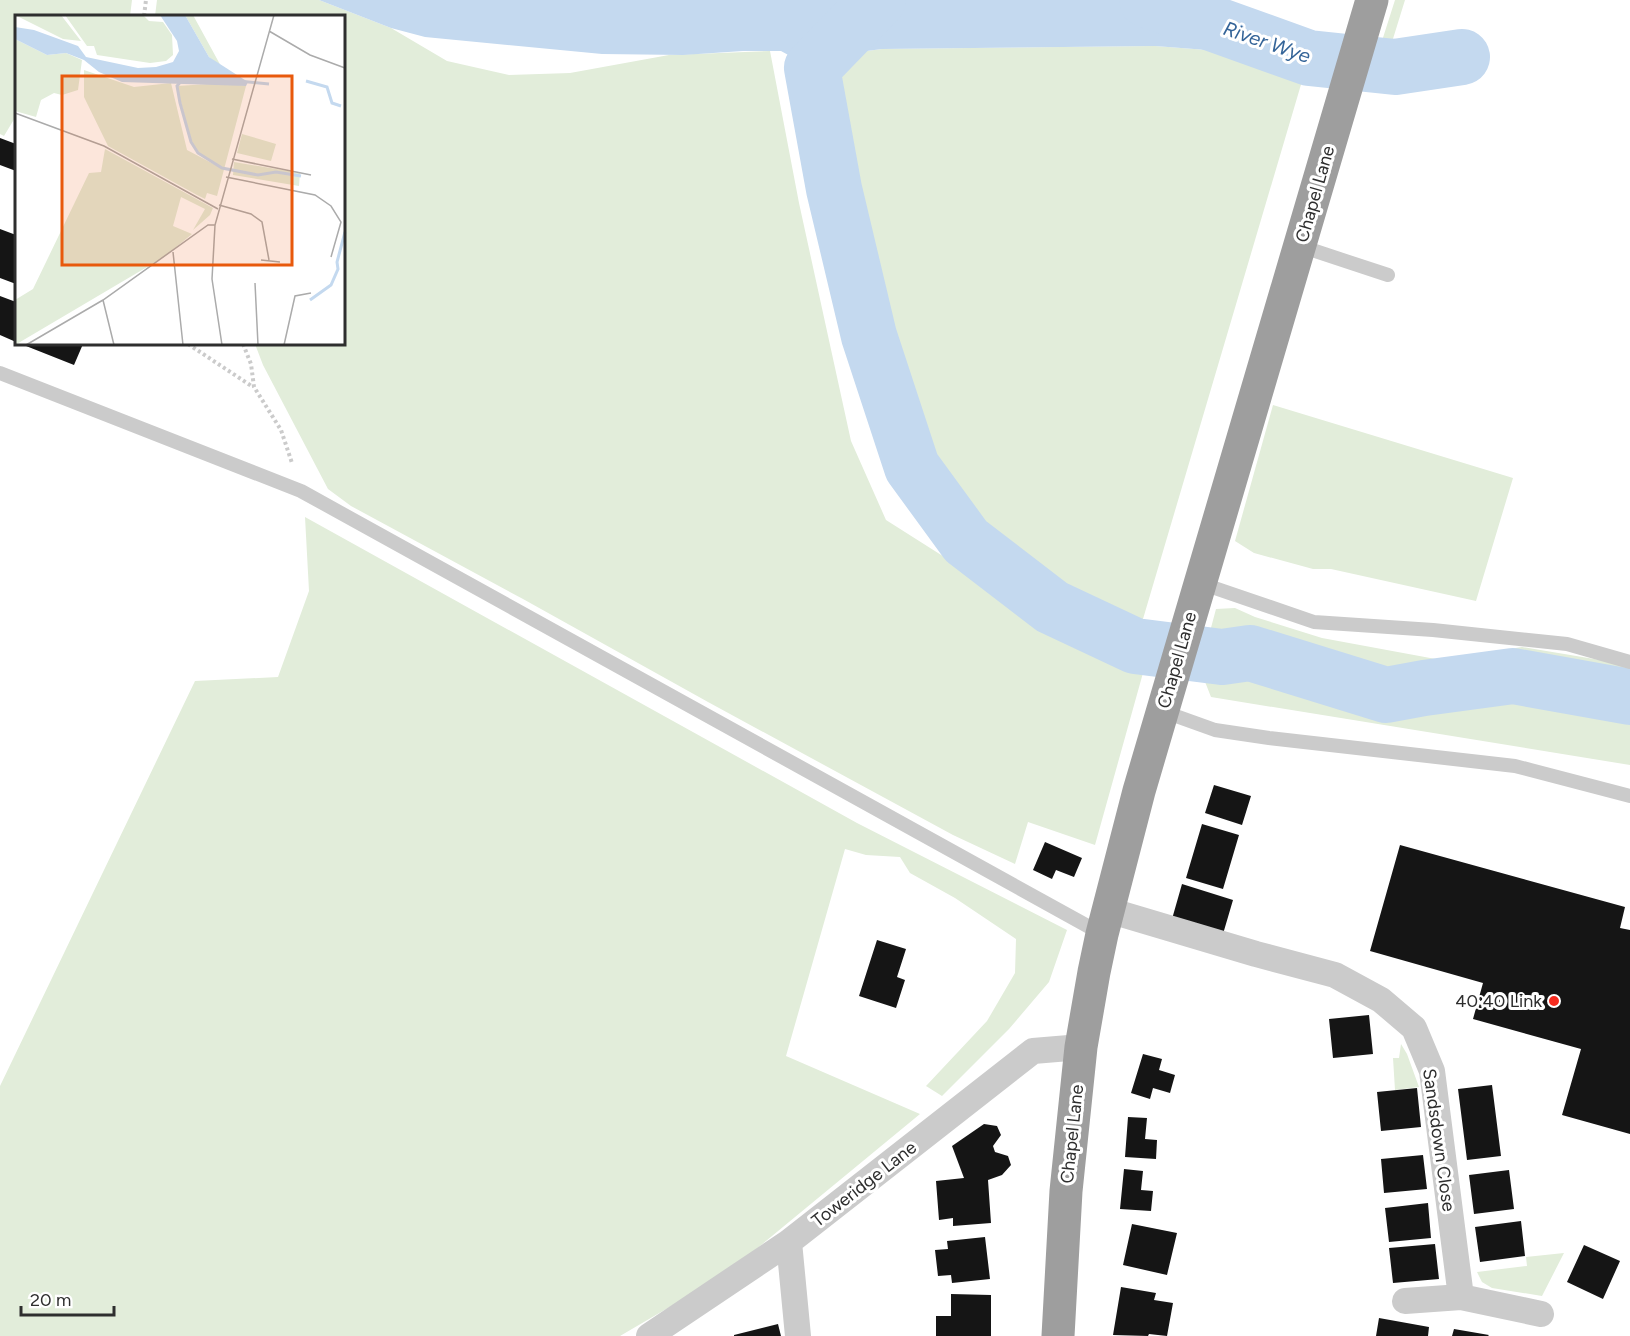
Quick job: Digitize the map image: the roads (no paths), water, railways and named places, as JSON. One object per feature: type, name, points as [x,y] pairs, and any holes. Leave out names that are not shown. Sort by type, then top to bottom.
[{"type":"highway","name":"Chapel Lane","points":[[1058,1336],[1066,1191],[1081,1047],[1105,922],[1162,711],[1372,0]]},
{"type":"street","name":"Sandsdown Close","points":[[1105,922],[1256,954],[1335,975],[1381,1000],[1413,1028],[1432,1071],[1461,1297]]},
{"type":"street","name":"Toweridge Lane","points":[[649,1336],[789,1242],[1033,1052],[1081,1047]]},
{"type":"street","points":[[789,1242],[798,1336]]},
{"type":"street","points":[[1405,1301],[1461,1297],[1541,1314]]},
{"type":"lane","points":[[1300,246],[1388,275]]},
{"type":"lane","points":[[0,373],[301,491],[1105,922]]},
{"type":"lane","points":[[1200,583],[1314,622],[1433,630],[1567,644],[1630,662]]},
{"type":"lane","points":[[1162,711],[1215,730],[1515,766],[1630,796]]},
{"type":"water","points":[[319,0],[1225,0],[1313,44],[1305,71],[1207,50],[1155,46],[882,49],[836,55],[812,68],[781,51],[683,55],[602,54],[425,37],[391,28]]},
{"type":"waterway","points":[[878,0],[812,68],[834,189],[869,336],[912,467],[966,541],[1052,607],[1135,646],[1222,657],[1250,653],[1386,695],[1513,676],[1630,697]]},
{"type":"waterway","name":"River Wye","points":[[1147,0],[1309,58],[1395,67],[1462,57]]},
{"type":"place","name":"40:40 Link","points":[[1554,1001]]}]
